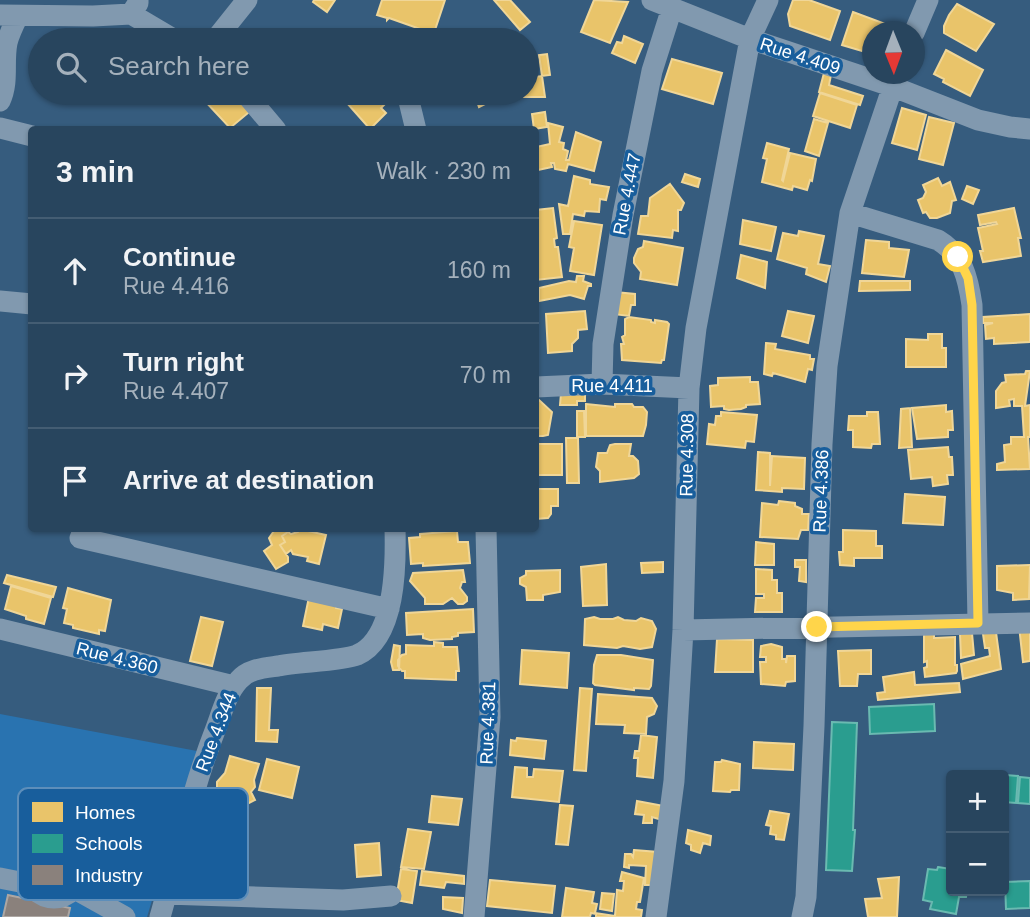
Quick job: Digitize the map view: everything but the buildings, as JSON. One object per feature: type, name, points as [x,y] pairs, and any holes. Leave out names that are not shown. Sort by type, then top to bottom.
[{"type":"street","points":[[225,28],[247,0]]},
{"type":"street","name":"Rue 4.409","points":[[652,0],[681,7],[750,39],[862,71]]},
{"type":"street","name":"Rue 4.308","points":[[656,917],[674,781],[683,630],[688,387],[696,328],[750,39],[768,0]]},
{"type":"street","points":[[920,21],[928,0]]},
{"type":"street","points":[[0,101],[6,81],[9,15],[93,16],[134,7],[160,28]]},
{"type":"street","name":"Rue 4.447","points":[[602,384],[603,344],[623,215],[652,71],[681,7]]},
{"type":"street","name":"Rue 4.386","points":[[802,917],[806,897],[827,366],[850,213],[893,84]]},
{"type":"street","name":"Rue 4.409","points":[[902,84],[978,120],[1030,129]]},
{"type":"street","points":[[255,105],[273,126]]},
{"type":"street","points":[[410,105],[415,126]]},
{"type":"street","points":[[0,128],[28,135]]},
{"type":"street","points":[[850,213],[938,240],[958,257],[968,278],[972,305],[978,623]]},
{"type":"street","points":[[0,301],[28,304]]},
{"type":"street","name":"Rue 4.411","points":[[539,387],[602,384],[688,387]]},
{"type":"street","name":"Rue 4.344","points":[[196,788],[208,748],[233,686],[241,677],[250,671],[296,662],[355,656],[370,646],[382,629],[389,610],[395,532]]},
{"type":"street","name":"Rue 4.381","points":[[474,917],[490,717],[486,532]]},
{"type":"street","points":[[80,538],[389,610]]},
{"type":"street","points":[[683,630],[1030,623]]},
{"type":"street","name":"Rue 4.360","points":[[0,629],[233,686]]},
{"type":"street","points":[[0,878],[18,882]]},
{"type":"street","points":[[248,897],[343,900],[391,896]]},
{"type":"street","points":[[95,900],[125,917]]},
{"type":"street","name":"Rue 4.344","points":[[160,917],[164,900]]},
{"type":"shaded area","points":[[0,714],[197,751],[186,788],[18,788],[18,900],[152,900],[147,917],[0,917]]},
{"type":"route","points":[[817,627],[978,623],[972,305],[968,278],[958,257]]}]
